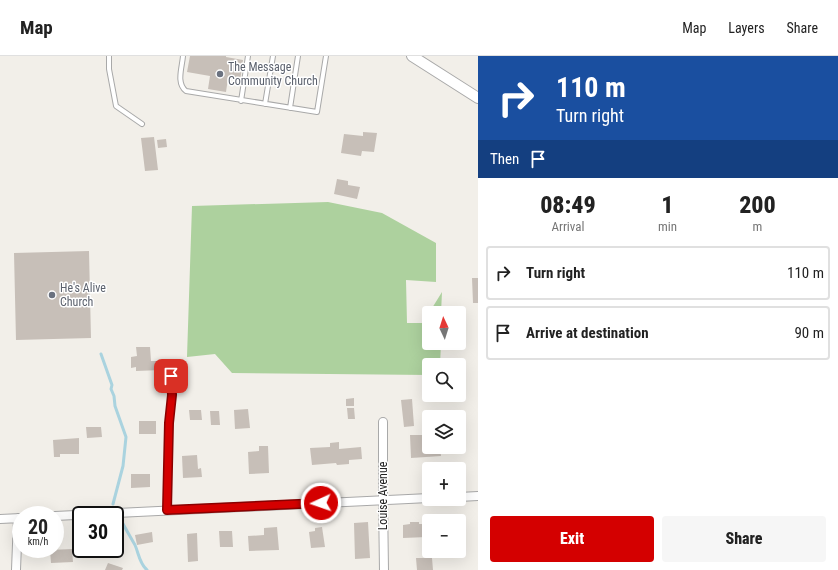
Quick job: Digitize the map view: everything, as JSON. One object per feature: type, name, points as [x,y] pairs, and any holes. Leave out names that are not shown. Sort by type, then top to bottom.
[{"type":"street","points":[[412,56],[478,98]]},
{"type":"street","name":"Louise Avenue","points":[[383,422],[384,570]]},
{"type":"street","points":[[466,497],[478,496]]},
{"type":"street","points":[[64,516],[422,498]]},
{"type":"street","points":[[0,519],[12,518]]},
{"type":"street","points":[[16,570],[17,558]]},
{"type":"lane","points":[[109,56],[109,69],[116,106],[142,124]]},
{"type":"lane","points":[[184,56],[180,82],[182,88],[186,91],[317,112],[326,56]]},
{"type":"lane","points":[[241,100],[248,56]]},
{"type":"lane","points":[[265,104],[273,56]]},
{"type":"lane","points":[[290,108],[298,56]]},
{"type":"lane","points":[[167,510],[169,423],[172,395],[171,376]]},
{"type":"green space","points":[[328,202],[382,213],[436,243],[436,282],[406,280],[407,323],[422,323],[422,350],[441,350],[440,358],[422,358],[422,375],[232,373],[215,354],[187,357],[192,206]]},
{"type":"green space","points":[[442,292],[441,306],[433,306]]},
{"type":"building","name":"The Message Community Church","points":[[190,56],[226,56],[243,60],[240,81],[228,78],[226,92],[208,89],[210,76],[187,72]]},
{"type":"building","points":[[363,132],[377,133],[374,152],[362,151],[361,156],[341,153],[344,134],[363,136]]},
{"type":"building","points":[[154,137],[158,170],[145,171],[141,138]]},
{"type":"building","points":[[166,139],[167,147],[158,148],[157,140]]},
{"type":"building","points":[[337,179],[348,181],[348,185],[360,187],[357,199],[334,194]]},
{"type":"building","name":"He's Alive Church","points":[[89,251],[91,338],[16,340],[14,253]]},
{"type":"building","points":[[472,278],[478,278],[478,303],[473,303]]},
{"type":"building","points":[[136,347],[150,347],[151,361],[162,361],[162,370],[136,371],[136,367],[131,368],[131,357],[137,356]]},
{"type":"building","points":[[354,398],[354,406],[346,406],[346,399]]},
{"type":"building","points":[[412,399],[414,426],[404,427],[401,400]]},
{"type":"building","points":[[347,408],[354,408],[355,419],[348,419]]},
{"type":"building","points":[[248,409],[250,428],[235,429],[234,410]]},
{"type":"building","points":[[189,410],[201,410],[202,420],[190,420]]},
{"type":"building","points":[[210,411],[219,411],[220,425],[211,425]]},
{"type":"building","points":[[139,421],[156,421],[156,434],[139,434]]},
{"type":"building","points":[[86,427],[101,427],[102,437],[87,438]]},
{"type":"building","points":[[410,435],[422,435],[422,454],[441,454],[441,456],[411,458]]},
{"type":"building","points":[[79,438],[79,454],[60,454],[60,457],[54,457],[53,440]]},
{"type":"building","points":[[339,442],[339,449],[361,447],[362,459],[349,460],[349,464],[337,465],[336,463],[312,465],[310,448],[330,447],[330,443]]},
{"type":"building","points":[[259,446],[268,446],[269,473],[249,474],[248,452],[259,451]]},
{"type":"building","points":[[197,455],[198,469],[201,468],[202,477],[183,478],[182,456]]},
{"type":"building","points":[[131,474],[150,474],[150,487],[131,488]]},
{"type":"building","points":[[368,522],[370,558],[355,559],[354,523]]},
{"type":"building","points":[[410,522],[419,522],[419,524],[422,524],[422,537],[403,538],[403,525],[410,524]]},
{"type":"building","points":[[277,527],[279,550],[249,551],[248,536],[264,535],[264,528]]},
{"type":"building","points":[[322,527],[325,547],[311,548],[309,532],[315,531],[315,528]]},
{"type":"building","points":[[219,531],[232,531],[233,547],[220,547]]},
{"type":"building","points":[[152,532],[153,542],[137,545],[135,535]]},
{"type":"building","points":[[197,533],[198,561],[188,562],[187,534]]},
{"type":"building","points":[[64,549],[72,549],[73,562],[51,563],[51,558],[64,558]]},
{"type":"building","points":[[416,558],[432,558],[433,570],[417,570]]},
{"type":"building","points":[[108,563],[123,568],[122,570],[105,570]]},
{"type":"waterway","points":[[101,354],[112,385],[111,389],[114,396],[115,406],[126,437],[123,466],[113,504]]},
{"type":"waterway","points":[[124,525],[135,545],[144,567],[147,570]]},
{"type":"place","name":"The Message Community Church","points":[[220,74]]},
{"type":"place","name":"He's Alive Church","points":[[52,295]]},
{"type":"route","points":[[171,376],[172,395],[169,423],[167,510],[321,503]]}]
